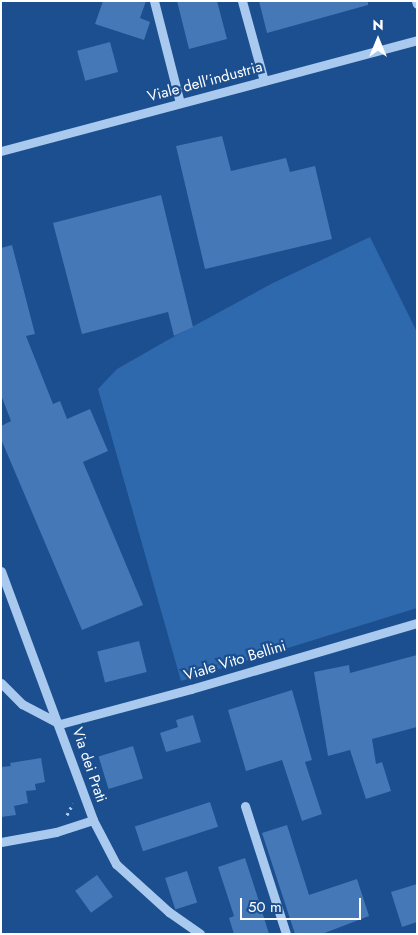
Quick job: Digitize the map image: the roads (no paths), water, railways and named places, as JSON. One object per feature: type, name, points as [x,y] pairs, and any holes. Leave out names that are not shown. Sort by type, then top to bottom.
[{"type":"street","points":[[154,1],[180,103]]},
{"type":"street","points":[[242,1],[264,81]]},
{"type":"street","name":"Viale dell'industria","points":[[1,151],[417,40]]},
{"type":"street","name":"Via dei Prati","points":[[1,571],[60,724],[93,820],[116,864],[169,912],[200,934]]},
{"type":"street","name":"Viale Vito Bellini","points":[[60,724],[192,690],[417,623]]},
{"type":"street","points":[[1,683],[22,704],[60,724]]},
{"type":"street","points":[[245,806],[286,934]]},
{"type":"street","points":[[1,842],[56,832],[93,820]]}]
